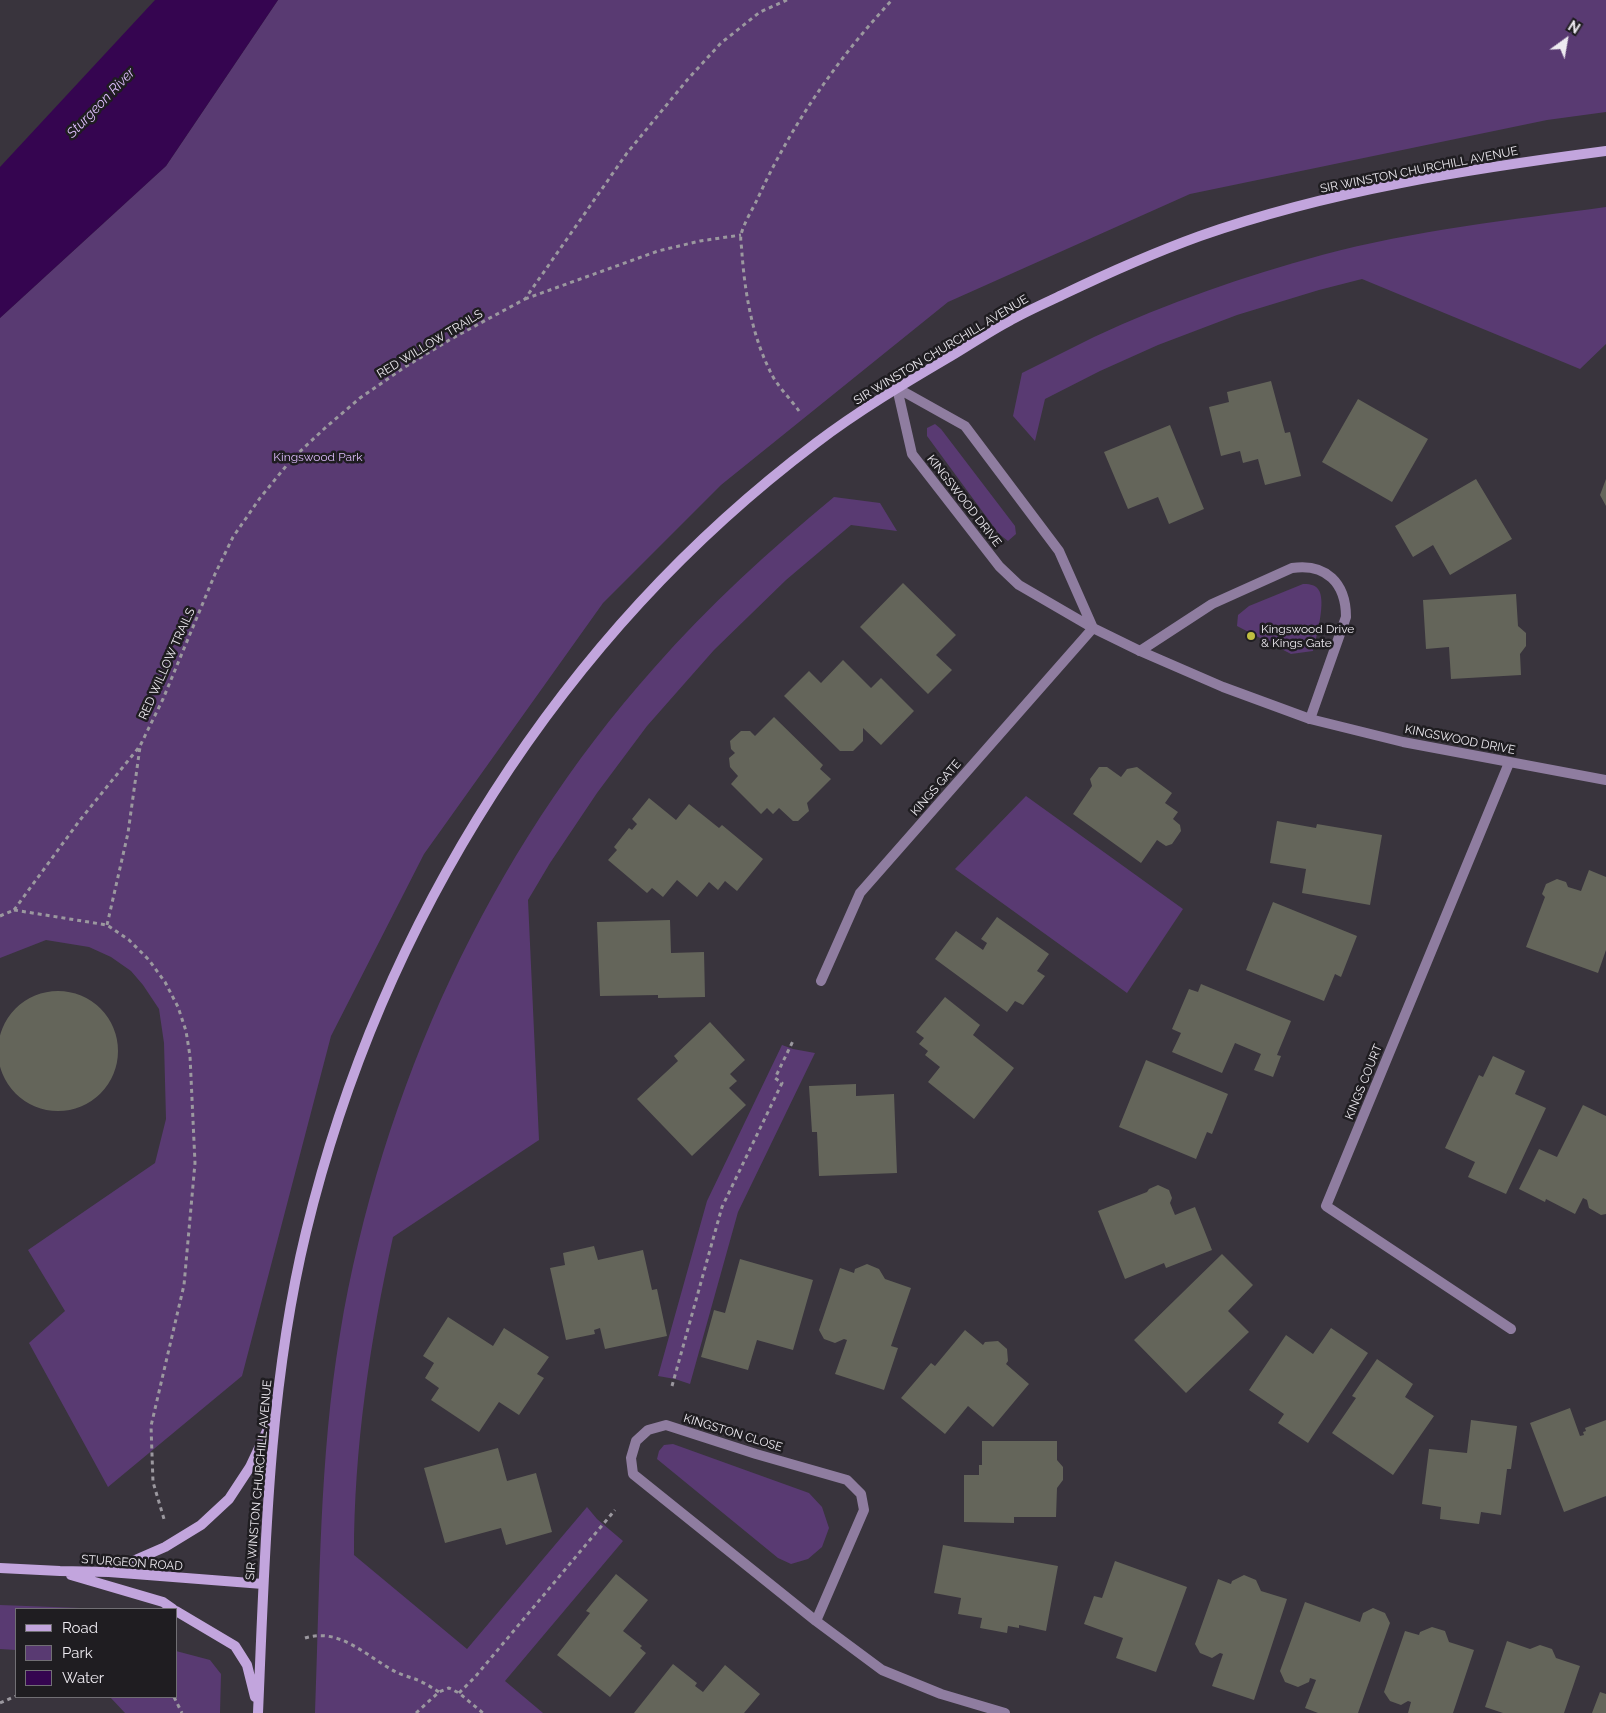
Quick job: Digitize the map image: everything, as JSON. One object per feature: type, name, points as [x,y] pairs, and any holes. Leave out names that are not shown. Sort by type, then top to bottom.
[{"type":"main road","name":"SIR WINSTON CHURCHILL AVENUE","points":[[258,1712],[263,1584],[275,1412],[305,1237],[325,1160],[353,1075],[393,977],[440,882],[473,824],[521,752],[584,668],[642,601],[699,543],[779,472],[820,439],[897,388],[1013,318],[1117,269],[1202,236],[1294,208],[1359,191],[1497,166],[1606,151]]},
{"type":"main road","points":[[109,1572],[164,1547],[201,1524],[229,1499],[250,1468],[275,1412]]},
{"type":"main road","name":"STURGEON ROAD","points":[[0,1568],[109,1572],[263,1584]]},
{"type":"main road","points":[[60,1571],[163,1602],[172,1608]]},
{"type":"main road","points":[[178,1612],[235,1646],[247,1664],[258,1712]]},
{"type":"street","points":[[897,388],[965,426],[1059,551],[1094,628]]},
{"type":"street","name":"KINGSWOOD DRIVE","points":[[897,388],[912,454],[999,566],[1019,585],[1094,628],[1140,651],[1223,687],[1310,719],[1403,742],[1606,780]]},
{"type":"street","points":[[1140,651],[1212,604],[1292,568],[1304,566],[1315,568],[1326,573],[1336,581],[1346,604],[1346,617],[1310,719]]},
{"type":"street","name":"KINGS GATE","points":[[820,981],[860,893],[1094,628]]},
{"type":"street","name":"KINGS COURT","points":[[1509,763],[1326,1206],[1511,1329]]},
{"type":"street","name":"KINGSTON CLOSE","points":[[816,1621],[864,1510],[860,1494],[847,1480],[756,1454],[666,1425],[648,1430],[636,1441],[631,1458],[632,1474],[816,1621],[882,1670],[941,1694],[1005,1713]]},
{"type":"path","name":"RED WILLOW TRAILS","points":[[140,746],[163,699],[214,574],[233,538],[260,498],[291,460],[360,398],[405,367],[451,339],[525,299],[627,153],[688,79],[722,43],[760,12],[787,0]]},
{"type":"path","points":[[799,411],[770,373],[760,346],[752,319],[744,278],[741,235],[786,142],[817,93],[863,31],[892,0]]},
{"type":"path","points":[[525,299],[658,251],[700,241],[741,235]]},
{"type":"path","points":[[0,916],[14,910],[80,820],[140,746]]},
{"type":"path","points":[[107,925],[128,833],[140,746]]},
{"type":"path","points":[[14,910],[107,925],[130,940],[149,960],[165,982],[178,1007],[186,1031],[190,1056],[195,1164],[184,1286],[151,1426],[153,1482],[165,1522]]},
{"type":"path","points":[[672,1386],[722,1206],[782,1083],[775,1078],[793,1041]]},
{"type":"path","points":[[459,1693],[475,1677],[615,1510]]},
{"type":"path","points":[[304,1638],[325,1635],[357,1647],[397,1672],[439,1692]]},
{"type":"path","points":[[416,1713],[439,1692],[448,1688],[459,1693],[483,1713]]},
{"type":"path","points":[[0,1704],[15,1696]]},
{"type":"path","points":[[174,1698],[182,1713]]},
{"type":"green space","name":"Kingswood Park","points":[[278,0],[1606,0],[1606,112],[1547,120],[1190,194],[948,302],[721,485],[603,603],[424,854],[331,1036],[242,1376],[108,1487],[29,1343],[65,1311],[28,1250],[155,1163],[166,1119],[164,1043],[159,1009],[131,971],[111,957],[89,947],[46,940],[0,958],[0,318],[166,166]]},
{"type":"green space","points":[[1606,207],[1606,344],[1580,369],[1362,279],[1237,315],[1158,345],[1100,371],[1045,399],[1035,441],[1013,416],[1022,373],[1094,337],[1206,291],[1293,263],[1357,246],[1463,226]]},
{"type":"green space","points":[[935,424],[941,429],[1015,526],[1016,534],[1008,541],[999,534],[927,436],[927,428]]},
{"type":"green space","points":[[834,497],[880,503],[897,531],[851,525],[786,580],[714,650],[647,726],[597,793],[550,863],[528,900],[539,1140],[393,1237],[385,1276],[377,1316],[360,1435],[354,1555],[467,1649],[587,1507],[597,1519],[623,1541],[505,1681],[543,1713],[315,1713],[324,1476],[333,1381],[340,1334],[358,1243],[383,1153],[414,1065],[450,979],[493,896],[541,816],[595,740],[654,668],[696,622],[763,558]]},
{"type":"green space","points":[[1303,584],[1315,586],[1320,594],[1320,619],[1313,651],[1291,654],[1237,626],[1238,615],[1249,606]]},
{"type":"green space","points":[[1026,796],[1183,909],[1127,993],[955,869]]},
{"type":"green space","points":[[782,1045],[815,1053],[738,1212],[690,1384],[658,1376],[707,1201]]},
{"type":"green space","points":[[673,1444],[809,1493],[822,1507],[829,1528],[822,1547],[808,1559],[791,1564],[778,1558],[657,1459],[659,1451],[664,1445]]},
{"type":"green space","points":[[0,1605],[80,1608],[15,1608],[15,1650],[0,1649]]},
{"type":"green space","points":[[178,1652],[210,1660],[221,1674],[220,1713],[125,1713],[111,1698],[178,1698]]},
{"type":"water","name":"Sturgeon River","points":[[155,0],[278,0],[166,166],[0,318],[0,167]]},
{"type":"building","points":[[1271,381],[1285,433],[1290,432],[1301,476],[1265,485],[1258,459],[1243,463],[1240,451],[1221,456],[1209,407],[1229,402],[1227,392]]},
{"type":"building","points":[[1358,399],[1428,439],[1392,502],[1322,462]]},
{"type":"building","points":[[1170,425],[1204,509],[1169,524],[1158,497],[1128,509],[1104,452]]},
{"type":"building","points":[[1476,479],[1512,539],[1450,575],[1433,545],[1413,557],[1395,526]]},
{"type":"building","points":[[1606,479],[1606,506],[1600,495]]},
{"type":"building","points":[[903,583],[956,635],[936,655],[952,670],[928,694],[860,627]]},
{"type":"building","points":[[1516,594],[1518,626],[1526,633],[1526,646],[1520,654],[1521,675],[1451,679],[1449,647],[1426,649],[1423,600]]},
{"type":"building","points":[[843,660],[871,688],[881,678],[914,711],[881,745],[863,728],[863,741],[853,751],[840,751],[784,696],[809,671],[821,683]]},
{"type":"building","points":[[774,717],[823,765],[820,769],[831,779],[807,803],[809,811],[798,821],[793,821],[779,808],[773,814],[767,808],[761,814],[731,784],[738,776],[730,767],[729,758],[735,753],[731,749],[730,741],[741,731],[750,731],[755,736]]},
{"type":"building","points":[[1099,767],[1107,767],[1121,777],[1127,769],[1137,767],[1172,793],[1165,803],[1178,812],[1173,819],[1180,825],[1181,831],[1172,844],[1166,846],[1157,840],[1141,863],[1073,814],[1092,786],[1090,779]]},
{"type":"building","points":[[649,798],[676,820],[689,804],[719,828],[722,825],[763,859],[737,891],[725,881],[718,890],[709,882],[697,897],[677,880],[663,897],[652,888],[647,893],[608,860],[617,850],[614,847],[629,828],[632,830],[637,824],[632,819]]},
{"type":"building","points":[[1277,821],[1316,828],[1317,824],[1382,835],[1370,905],[1302,893],[1306,869],[1270,863]]},
{"type":"building","points":[[1589,870],[1606,877],[1606,950],[1598,973],[1526,947],[1545,897],[1542,894],[1546,884],[1557,879],[1566,882],[1568,887],[1581,891]]},
{"type":"building","points":[[1273,902],[1357,936],[1341,977],[1335,974],[1324,1001],[1246,970]]},
{"type":"building","points":[[997,917],[1049,954],[1037,971],[1045,976],[1023,1005],[1015,1001],[1007,1012],[935,959],[956,931],[983,950],[987,943],[981,939]]},
{"type":"building","points":[[670,920],[671,953],[704,952],[705,997],[658,998],[658,995],[600,996],[597,922]]},
{"type":"building","points":[[1201,984],[1291,1021],[1277,1055],[1281,1056],[1273,1077],[1254,1070],[1261,1054],[1235,1043],[1222,1073],[1172,1052],[1181,1033],[1172,1029],[1189,989],[1198,992]]},
{"type":"building","points":[[46,992],[70,992],[92,1001],[108,1017],[117,1039],[117,1063],[108,1085],[92,1101],[70,1110],[46,1110],[24,1101],[8,1085],[-1,1063],[-1,1039],[8,1017],[24,1001]]},
{"type":"building","points":[[945,997],[980,1025],[973,1035],[1014,1068],[974,1119],[928,1082],[940,1067],[925,1055],[928,1051],[919,1044],[924,1038],[916,1032]]},
{"type":"building","points":[[710,1022],[745,1060],[730,1074],[737,1081],[729,1088],[746,1105],[692,1156],[637,1099],[678,1061],[674,1056]]},
{"type":"building","points":[[1493,1056],[1525,1071],[1515,1094],[1546,1108],[1506,1194],[1468,1177],[1475,1162],[1445,1148],[1479,1075],[1483,1077]]},
{"type":"building","points":[[1146,1060],[1228,1094],[1212,1134],[1207,1132],[1196,1159],[1119,1127]]},
{"type":"building","points":[[856,1084],[856,1096],[894,1094],[897,1173],[819,1176],[817,1132],[812,1132],[809,1086]]},
{"type":"building","points":[[1583,1105],[1606,1116],[1606,1214],[1601,1215],[1589,1208],[1587,1200],[1583,1198],[1575,1214],[1546,1199],[1545,1202],[1519,1189],[1539,1149],[1557,1157]]},
{"type":"building","points":[[1158,1185],[1169,1190],[1172,1198],[1170,1203],[1175,1215],[1195,1207],[1212,1250],[1166,1268],[1164,1263],[1125,1279],[1098,1211],[1147,1192]]},
{"type":"building","points":[[594,1246],[598,1260],[643,1250],[652,1290],[657,1289],[667,1336],[605,1349],[600,1328],[594,1330],[595,1334],[566,1340],[550,1268],[565,1265],[563,1253]]},
{"type":"building","points":[[1222,1254],[1253,1285],[1228,1311],[1249,1332],[1186,1393],[1134,1340]]},
{"type":"building","points":[[740,1259],[813,1280],[793,1350],[757,1340],[748,1370],[701,1357],[714,1310],[725,1313]]},
{"type":"building","points":[[867,1264],[879,1269],[885,1279],[911,1288],[891,1346],[898,1348],[884,1390],[835,1374],[847,1340],[844,1339],[835,1343],[824,1339],[819,1330],[840,1268],[854,1273],[855,1269]]},
{"type":"building","points":[[448,1317],[493,1346],[504,1328],[549,1357],[537,1374],[544,1378],[519,1415],[499,1402],[479,1432],[431,1400],[439,1388],[425,1378],[434,1363],[423,1356]]},
{"type":"building","points":[[1331,1328],[1368,1353],[1308,1443],[1278,1423],[1284,1414],[1249,1390],[1286,1335],[1313,1354]]},
{"type":"building","points":[[965,1330],[983,1345],[985,1342],[998,1341],[1007,1349],[1008,1361],[1006,1364],[1029,1384],[993,1427],[968,1406],[945,1434],[901,1398],[931,1363],[935,1366]]},
{"type":"building","points":[[1377,1359],[1413,1384],[1405,1397],[1434,1416],[1393,1475],[1332,1433],[1356,1398],[1352,1396]]},
{"type":"building","points":[[1570,1408],[1580,1436],[1584,1435],[1585,1428],[1606,1420],[1606,1496],[1564,1512],[1530,1423]]},
{"type":"building","points":[[1471,1420],[1517,1426],[1511,1469],[1507,1469],[1501,1515],[1481,1512],[1479,1524],[1440,1519],[1441,1507],[1422,1504],[1429,1449],[1467,1453]]},
{"type":"building","points":[[982,1441],[1057,1441],[1057,1460],[1063,1467],[1063,1480],[1057,1488],[1056,1517],[1014,1517],[1014,1523],[964,1522],[964,1475],[979,1475],[979,1465],[982,1465]]},
{"type":"building","points":[[498,1448],[507,1481],[536,1473],[552,1532],[506,1545],[501,1528],[445,1543],[424,1468]]},
{"type":"building","points":[[943,1545],[1058,1566],[1046,1631],[1019,1625],[1019,1628],[1008,1626],[1007,1633],[980,1628],[982,1618],[958,1614],[961,1598],[934,1593]]},
{"type":"building","points":[[1115,1561],[1187,1587],[1156,1672],[1116,1658],[1123,1638],[1084,1624],[1094,1596],[1102,1598]]},
{"type":"building","points":[[616,1574],[648,1600],[623,1631],[642,1646],[640,1648],[646,1653],[610,1697],[557,1655],[590,1613],[586,1611]]},
{"type":"building","points":[[1244,1575],[1256,1580],[1261,1591],[1287,1599],[1254,1700],[1212,1686],[1223,1654],[1220,1653],[1212,1658],[1200,1653],[1195,1644],[1218,1579],[1231,1584],[1232,1581]]},
{"type":"building","points":[[1305,1602],[1360,1622],[1363,1613],[1373,1608],[1385,1613],[1390,1623],[1358,1713],[1318,1713],[1305,1708],[1316,1680],[1310,1678],[1309,1682],[1298,1687],[1285,1682],[1280,1671]]},
{"type":"building","points":[[1432,1627],[1445,1631],[1449,1642],[1474,1650],[1453,1713],[1408,1713],[1411,1702],[1408,1701],[1401,1705],[1390,1701],[1384,1692],[1405,1631],[1419,1635],[1420,1632]]},
{"type":"building","points":[[1507,1641],[1530,1649],[1540,1645],[1552,1649],[1556,1658],[1580,1666],[1564,1713],[1503,1713],[1485,1707]]},
{"type":"building","points":[[673,1664],[697,1683],[695,1686],[703,1692],[725,1665],[760,1694],[744,1713],[634,1713]]},
{"type":"building","points":[[1600,1692],[1606,1694],[1606,1713],[1592,1713]]},
{"type":"place","name":"Kingswood Drive & Kings Gate","points":[[1251,636]]}]
